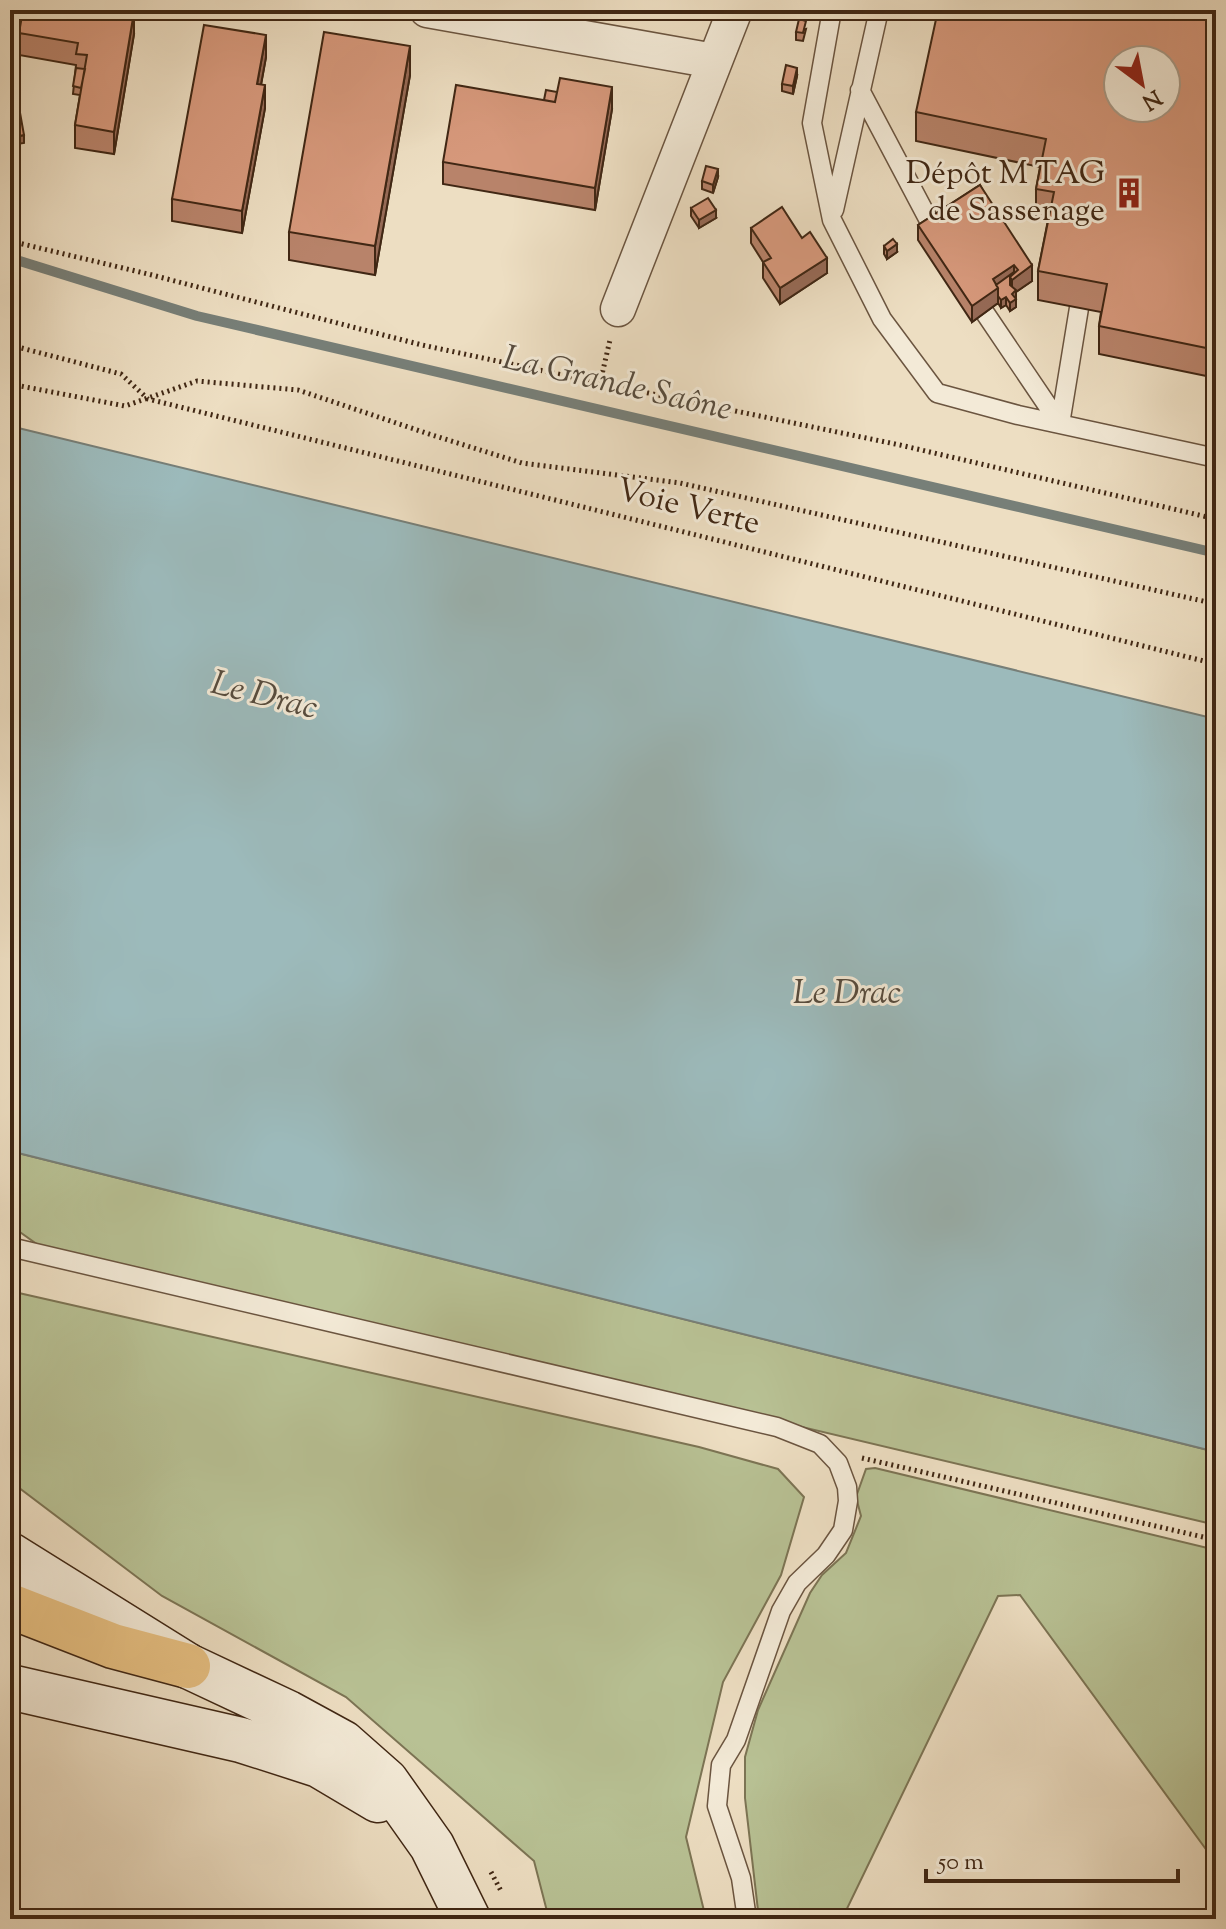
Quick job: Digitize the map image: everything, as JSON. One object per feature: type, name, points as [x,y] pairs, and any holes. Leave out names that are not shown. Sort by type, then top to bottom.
[{"type":"highway","points":[[10,1606],[113,1646],[188,1666]]},
{"type":"main road","points":[[10,1555],[188,1666],[343,1743],[386,1781],[432,1846],[468,1919]]},
{"type":"main road","points":[[10,1687],[241,1740],[319,1765],[414,1823]]},
{"type":"street","points":[[427,10],[714,61]]},
{"type":"street","points":[[618,309],[735,10]]},
{"type":"lane","points":[[832,10],[812,123],[832,220],[882,319],[937,393],[1216,458]]},
{"type":"lane","points":[[832,220],[879,10]]},
{"type":"lane","points":[[860,90],[934,230]]},
{"type":"lane","points":[[1060,424],[1079,308]]},
{"type":"lane","points":[[985,313],[1060,424]]},
{"type":"lane","points":[[10,1247],[777,1427],[820,1444],[838,1463],[847,1487],[843,1530],[826,1555],[797,1583],[781,1611],[736,1740],[721,1765],[717,1806],[741,1878],[747,1919]]},
{"type":"path","points":[[10,241],[120,266],[422,345],[900,445],[1216,519]]},
{"type":"path","points":[[600,383],[618,309]]},
{"type":"path","points":[[10,345],[121,374],[148,399]]},
{"type":"path","points":[[10,384],[125,406],[197,381],[298,390],[522,463],[680,483],[1216,604]]},
{"type":"path","name":"Voie Verte","points":[[148,399],[1216,664]]},
{"type":"path","points":[[838,1463],[861,1457],[1216,1540]]},
{"type":"green space","points":[[10,1151],[1216,1452],[1216,1525],[41,1247],[10,1225]]},
{"type":"green space","points":[[10,1291],[699,1447],[778,1469],[804,1497],[781,1575],[723,1682],[686,1837],[706,1919],[549,1919],[534,1861],[346,1697],[162,1596],[10,1481]]},
{"type":"green space","points":[[875,1468],[1216,1550],[1216,1863],[1020,1595],[998,1596],[842,1919],[759,1919],[745,1798],[745,1757],[758,1710],[810,1593],[822,1575],[846,1553],[861,1516],[856,1497],[866,1469]]},
{"type":"water","name":"Le Drac","points":[[10,426],[1216,719],[1216,1452],[10,1151]]},
{"type":"building","points":[[23,10],[134,12],[114,132],[75,125],[87,55],[76,54],[78,43],[19,33]]},
{"type":"building","name":"Dépôt M TAG de Sassenage","points":[[938,10],[1216,10],[1216,350],[1099,326],[1107,284],[1038,271],[1054,192],[1036,189],[1046,139],[916,112]]},
{"type":"building","points":[[799,19],[806,21],[803,33],[796,32]]},
{"type":"building","points":[[204,25],[266,35],[257,84],[265,85],[242,211],[172,199]]},
{"type":"building","points":[[324,32],[410,46],[375,246],[289,232]]},
{"type":"building","points":[[786,65],[797,68],[793,86],[782,84]]},
{"type":"building","points":[[76,68],[85,69],[81,88],[73,86]]},
{"type":"building","points":[[560,78],[612,87],[595,188],[443,162],[456,85],[555,102]]},
{"type":"building","points":[[15,85],[24,135],[10,138],[10,86]]},
{"type":"building","points":[[546,90],[557,92],[555,102],[544,100]]},
{"type":"building","points":[[706,166],[718,169],[713,185],[702,181]]},
{"type":"building","points":[[980,185],[1032,265],[1012,280],[1010,277],[1018,270],[1014,265],[993,279],[998,288],[972,306],[918,225]]},
{"type":"building","points":[[708,198],[716,210],[699,220],[691,208]]},
{"type":"building","points":[[782,207],[802,238],[810,232],[827,258],[780,288],[763,262],[771,258],[751,228]]},
{"type":"building","points":[[893,239],[897,244],[887,251],[884,246]]},
{"type":"building","points":[[1014,272],[1010,285],[1016,290],[1012,294],[1016,299],[1010,303],[1006,297],[1001,300],[996,285]]},
{"type":"waterway","name":"La Grande Saône","points":[[10,258],[197,316],[1216,553]]},
{"type":"place","name":"Dépôt M TAG de Sassenage","points":[[1129,193]]}]
